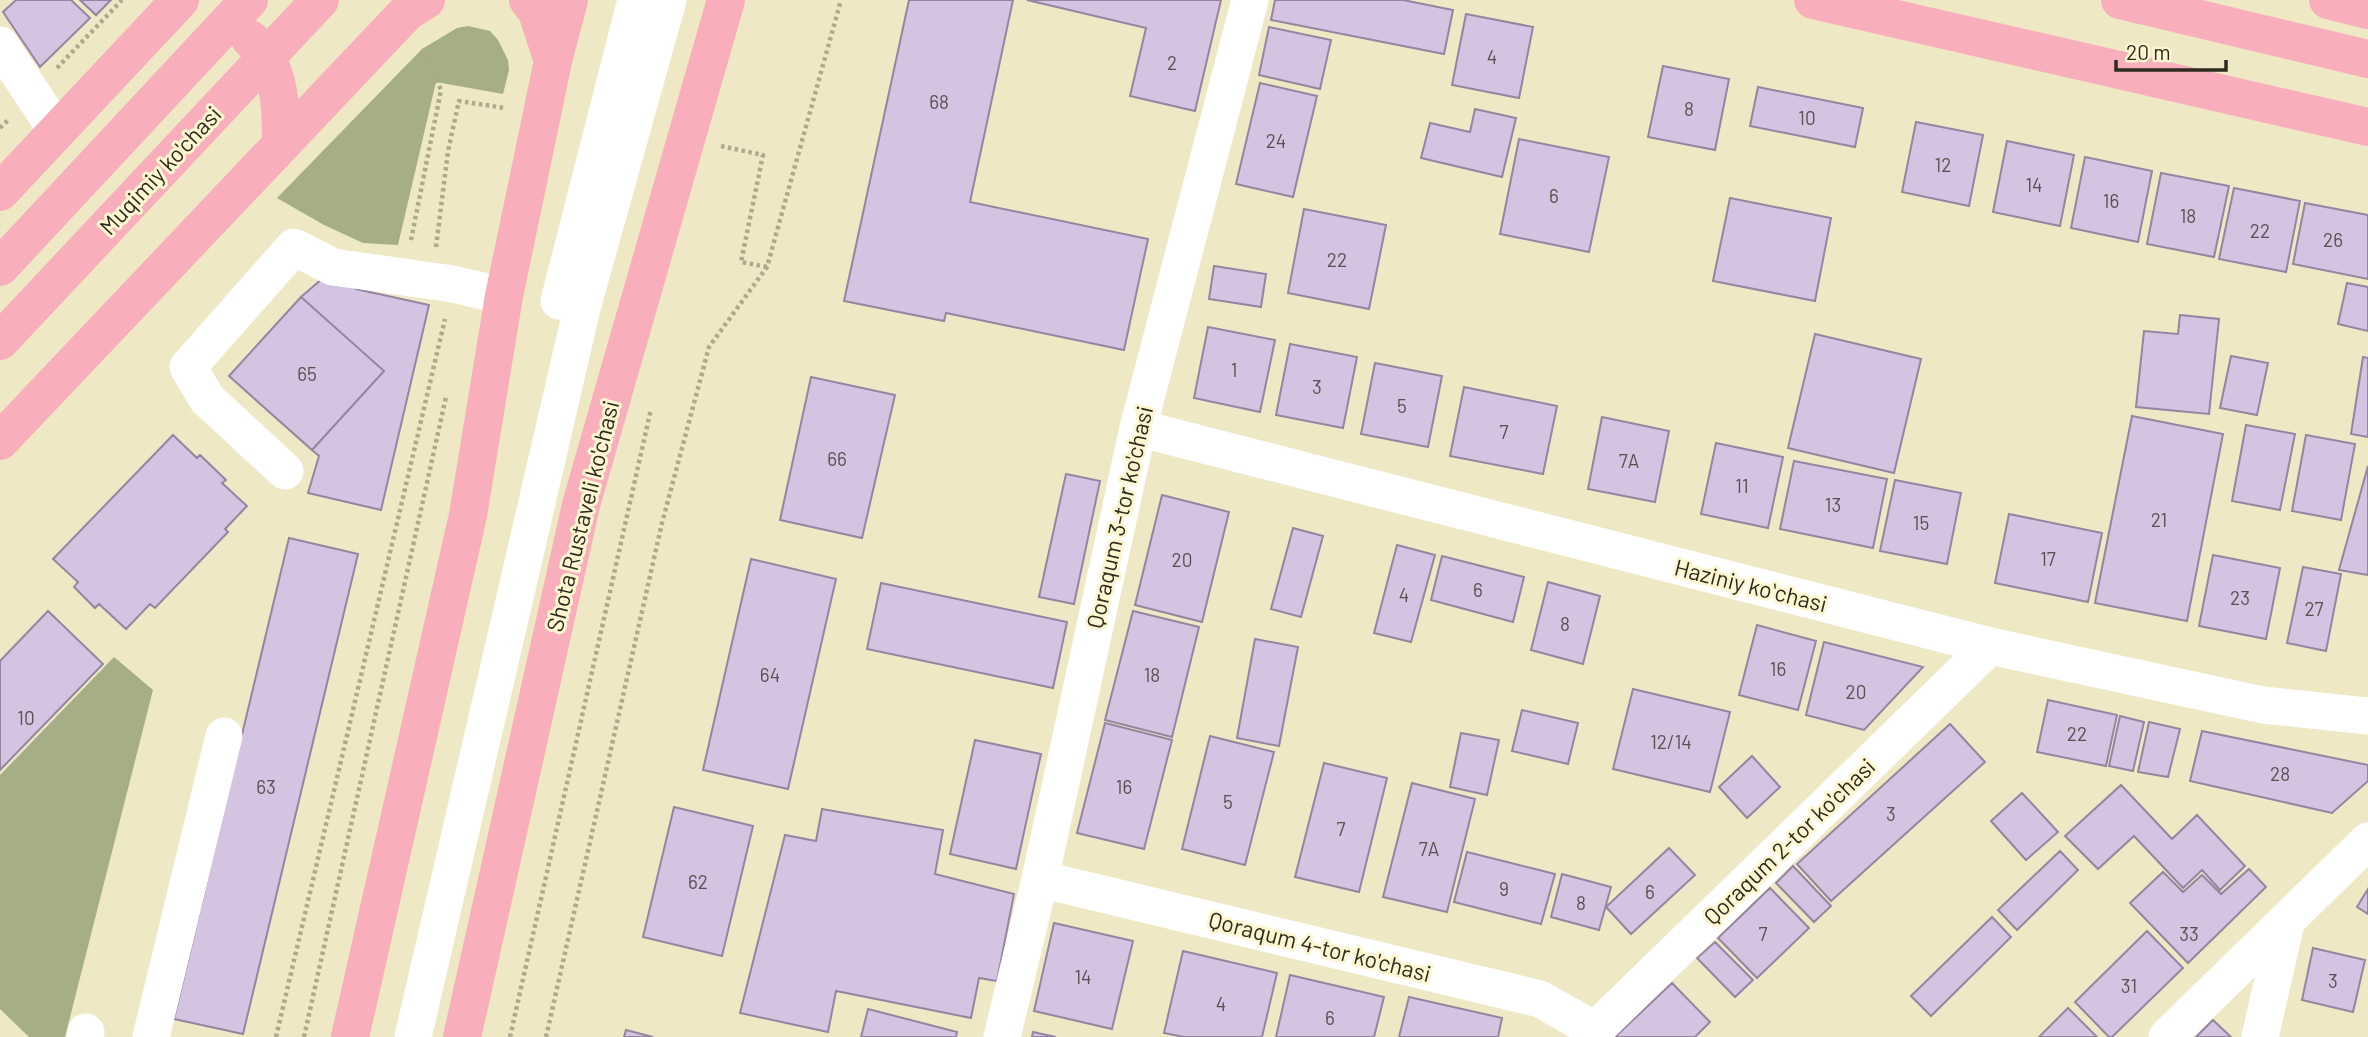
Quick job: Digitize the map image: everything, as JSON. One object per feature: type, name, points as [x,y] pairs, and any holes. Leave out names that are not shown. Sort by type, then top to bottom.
[{"type":"main road","points":[[0,267],[249,0]]},
{"type":"main road","name":"Muqimiy ko'chasi","points":[[0,341],[320,0]]},
{"type":"main road","points":[[528,0],[537,12],[553,61]]},
{"type":"main road","points":[[350,1037],[468,515],[503,296],[553,61],[569,0]]},
{"type":"main road","name":"Shota Rustaveli ko'chasi","points":[[462,1037],[581,505],[726,0]]},
{"type":"main road","points":[[1813,0],[2368,127]]},
{"type":"main road","points":[[2120,0],[2368,59]]},
{"type":"main road","points":[[2328,0],[2368,9]]},
{"type":"main road","points":[[0,441],[281,144],[416,6]]},
{"type":"main road","points":[[0,192],[168,13],[182,19],[208,19],[235,27],[258,46],[272,67],[279,92],[281,144]]},
{"type":"street","points":[[390,1037],[559,301],[636,0]]},
{"type":"street","points":[[413,1037],[582,308],[668,0]]},
{"type":"street","name":"Qoraqum 3-tor ko'chasi","points":[[1002,1037],[1040,879],[1138,428],[1251,0]]},
{"type":"street","points":[[0,45],[57,131]]},
{"type":"street","points":[[285,471],[207,399],[188,367],[293,247],[333,267],[453,284],[503,296]]},
{"type":"street","name":"Haziniy koʻchasi","points":[[1138,428],[1990,646],[2263,705],[2368,716]]},
{"type":"street","name":"Qoraqum 2-tor ko'chasi","points":[[1591,1034],[1990,646]]},
{"type":"street","points":[[152,1037],[224,736]]},
{"type":"street","points":[[2167,1037],[2368,841]]},
{"type":"street","name":"Qoraqum 4-tor ko'chasi","points":[[1040,879],[1540,999],[1591,1034]]},
{"type":"street","points":[[2260,1037],[2286,923]]},
{"type":"path","points":[[50,75],[122,0]]},
{"type":"path","points":[[546,1037],[662,523],[709,347],[768,267],[841,0]]},
{"type":"path","points":[[410,244],[441,90],[416,6]]},
{"type":"path","points":[[276,1037],[453,284],[435,259],[448,151],[459,101]]},
{"type":"path","points":[[508,118],[511,105]]},
{"type":"path","points":[[718,157],[721,144]]},
{"type":"path","points":[[763,156],[741,262],[768,267]]},
{"type":"path","points":[[304,1037],[446,396]]},
{"type":"path","points":[[510,1037],[652,408]]},
{"type":"green space","points":[[468,26],[490,31],[498,40],[508,60],[509,70],[503,94],[436,82],[398,245],[363,243],[324,225],[277,198],[422,49],[457,28]]},
{"type":"green space","points":[[114,657],[153,690],[65,1037],[29,1037],[0,1009],[0,775]]},
{"type":"building","points":[[16,0],[71,0],[90,18],[40,67],[3,12]]},
{"type":"building","points":[[80,0],[111,0],[96,15]]},
{"type":"building","points":[[909,0],[1013,0],[970,202],[1148,239],[1124,350],[946,313],[944,321],[844,301]]},
{"type":"building","points":[[1027,0],[1221,0],[1195,111],[1130,96],[1146,28]]},
{"type":"building","points":[[1275,0],[1403,0],[1453,10],[1444,54],[1271,20]]},
{"type":"building","points":[[1466,14],[1533,27],[1519,98],[1452,85]]},
{"type":"building","points":[[1269,27],[1331,40],[1320,89],[1259,75]]},
{"type":"building","points":[[1663,66],[1729,79],[1715,150],[1648,137]]},
{"type":"building","points":[[1260,83],[1317,96],[1293,197],[1236,184]]},
{"type":"building","points":[[1758,87],[1863,108],[1855,147],[1750,126]]},
{"type":"building","points":[[1475,109],[1516,118],[1502,177],[1421,158],[1430,123],[1470,132]]},
{"type":"building","points":[[1916,122],[1983,135],[1969,206],[1902,192]]},
{"type":"building","points":[[1519,139],[1609,157],[1589,252],[1500,234]]},
{"type":"building","points":[[2007,141],[2074,155],[2060,226],[1993,212]]},
{"type":"building","points":[[2085,157],[2152,171],[2138,242],[2071,228]]},
{"type":"building","points":[[2161,173],[2229,186],[2214,257],[2147,244]]},
{"type":"building","points":[[2234,188],[2300,201],[2286,272],[2219,259]]},
{"type":"building","points":[[1730,198],[1831,218],[1815,301],[1713,281]]},
{"type":"building","points":[[2305,203],[2368,215],[2368,279],[2293,264]]},
{"type":"building","points":[[1304,209],[1386,225],[1369,309],[1288,293]]},
{"type":"building","points":[[1214,266],[1266,274],[1261,307],[1209,299]]},
{"type":"building","points":[[331,271],[356,289],[429,305],[381,510],[308,493],[319,456],[312,450],[384,371],[301,297]]},
{"type":"building","points":[[2347,283],[2368,287],[2368,331],[2338,324]]},
{"type":"building","points":[[301,297],[384,371],[312,450],[229,376]]},
{"type":"building","points":[[2180,315],[2219,319],[2209,414],[2136,407],[2144,331],[2178,334]]},
{"type":"building","points":[[1208,327],[1275,340],[1260,412],[1194,398]]},
{"type":"building","points":[[1815,334],[1921,359],[1894,473],[1788,448]]},
{"type":"building","points":[[1290,344],[1357,357],[1343,428],[1276,415]]},
{"type":"building","points":[[2231,356],[2268,363],[2257,415],[2220,408]]},
{"type":"building","points":[[2363,357],[2368,358],[2368,437],[2351,434]]},
{"type":"building","points":[[1375,363],[1442,376],[1428,447],[1361,434]]},
{"type":"building","points":[[811,377],[895,395],[862,538],[780,520]]},
{"type":"building","points":[[1464,387],[1557,406],[1543,474],[1450,456]]},
{"type":"building","points":[[2132,416],[2223,434],[2187,621],[2095,603]]},
{"type":"building","points":[[1602,417],[1669,431],[1655,502],[1588,489]]},
{"type":"building","points":[[2246,425],[2295,434],[2280,510],[2232,501]]},
{"type":"building","points":[[173,435],[197,458],[200,455],[226,480],[222,483],[247,506],[225,529],[228,532],[155,608],[150,604],[126,629],[99,604],[95,608],[74,587],[78,582],[53,559]]},
{"type":"building","points":[[2306,435],[2355,444],[2341,520],[2292,511]]},
{"type":"building","points":[[1716,443],[1783,457],[1768,528],[1701,514]]},
{"type":"building","points":[[1794,461],[1887,479],[1873,548],[1780,529]]},
{"type":"building","points":[[2368,466],[2368,575],[2339,570]]},
{"type":"building","points":[[1066,474],[1100,481],[1074,604],[1039,597]]},
{"type":"building","points":[[1895,480],[1961,493],[1947,564],[1880,551]]},
{"type":"building","points":[[1162,495],[1229,512],[1202,622],[1135,605]]},
{"type":"building","points":[[2009,514],[2102,533],[2088,602],[1995,583]]},
{"type":"building","points":[[1293,528],[1323,536],[1301,617],[1271,609]]},
{"type":"building","points":[[289,538],[358,554],[243,1034],[174,1019]]},
{"type":"building","points":[[1397,545],[1435,555],[1411,642],[1374,633]]},
{"type":"building","points":[[2213,555],[2280,568],[2266,639],[2199,626]]},
{"type":"building","points":[[1442,556],[1524,577],[1513,622],[1431,600]]},
{"type":"building","points":[[751,559],[836,579],[788,789],[703,770]]},
{"type":"building","points":[[2303,567],[2341,574],[2326,651],[2287,643]]},
{"type":"building","points":[[1548,582],[1600,596],[1583,664],[1531,650]]},
{"type":"building","points":[[881,583],[1067,622],[1053,688],[867,649]]},
{"type":"building","points":[[48,611],[103,664],[0,770],[0,661]]},
{"type":"building","points":[[1133,611],[1199,627],[1172,737],[1105,720]]},
{"type":"building","points":[[1757,625],[1816,641],[1798,710],[1739,695]]},
{"type":"building","points":[[1255,639],[1298,647],[1279,746],[1237,738]]},
{"type":"building","points":[[1824,642],[1923,667],[1864,730],[1806,715]]},
{"type":"building","points":[[1633,689],[1730,712],[1710,792],[1613,769]]},
{"type":"building","points":[[2048,700],[2117,715],[2106,766],[2037,752]]},
{"type":"building","points":[[1522,710],[1578,723],[1568,764],[1512,751]]},
{"type":"building","points":[[2120,716],[2144,722],[2133,771],[2109,766]]},
{"type":"building","points":[[2149,722],[2180,729],[2168,777],[2138,772]]},
{"type":"building","points":[[1105,723],[1172,740],[1144,849],[1077,833]]},
{"type":"building","points":[[1950,724],[1985,762],[1831,901],[1797,864]]},
{"type":"building","points":[[2202,731],[2368,765],[2368,781],[2332,813],[2190,781]]},
{"type":"building","points":[[1461,733],[1499,740],[1487,795],[1450,787]]},
{"type":"building","points":[[1210,736],[1274,752],[1245,865],[1182,849]]},
{"type":"building","points":[[975,740],[1041,754],[1016,869],[950,854]]},
{"type":"building","points":[[1752,756],[1780,787],[1747,818],[1719,787]]},
{"type":"building","points":[[1324,763],[1387,778],[1359,892],[1295,877]]},
{"type":"building","points":[[1412,783],[1475,799],[1447,912],[1383,897]]},
{"type":"building","points":[[2121,785],[2172,839],[2197,815],[2245,866],[2220,890],[2202,870],[2183,888],[2134,836],[2098,869],[2065,836]]},
{"type":"building","points":[[2022,793],[2058,832],[2026,860],[1991,821]]},
{"type":"building","points":[[674,807],[753,826],[722,956],[643,937]]},
{"type":"building","points":[[822,809],[943,830],[935,874],[1014,894],[997,981],[979,978],[971,1018],[836,991],[828,1032],[740,1013],[785,835],[816,841]]},
{"type":"building","points":[[1669,848],[1695,875],[1631,934],[1606,907]]},
{"type":"building","points":[[2060,851],[2078,870],[2017,930],[1998,910]]},
{"type":"building","points":[[1467,852],[1555,874],[1541,924],[1454,902]]},
{"type":"building","points":[[1793,866],[1831,906],[1814,922],[1776,883]]},
{"type":"building","points":[[2249,869],[2266,887],[2188,963],[2130,903],[2163,872],[2183,892],[2202,875],[2221,894]]},
{"type":"building","points":[[1562,874],[1611,887],[1599,930],[1551,917]]},
{"type":"building","points":[[1770,888],[1809,928],[1757,978],[1718,938]]},
{"type":"building","points":[[2368,889],[2368,914],[2357,907]]},
{"type":"building","points":[[1992,917],[2011,937],[1931,1016],[1911,996]]},
{"type":"building","points":[[1054,923],[1133,941],[1112,1029],[1034,1011]]},
{"type":"building","points":[[2147,931],[2183,968],[2109,1037],[2075,1002]]},
{"type":"building","points":[[1715,942],[1753,980],[1735,997],[1697,958]]},
{"type":"building","points":[[2313,948],[2365,960],[2353,1012],[2302,1000]]},
{"type":"building","points":[[1183,951],[1277,973],[1262,1037],[1184,1037],[1164,1033]]},
{"type":"building","points":[[1290,975],[1384,997],[1374,1037],[1276,1037]]},
{"type":"building","points":[[1672,983],[1710,1022],[1695,1037],[1615,1037]]},
{"type":"building","points":[[1409,997],[1502,1018],[1498,1037],[1399,1037]]},
{"type":"building","points":[[2068,1008],[2097,1037],[2039,1037]]},
{"type":"building","points":[[868,1009],[957,1032],[956,1037],[861,1037]]},
{"type":"building","points":[[2213,1020],[2231,1037],[2196,1037]]},
{"type":"building","points":[[626,1030],[653,1037],[624,1037]]},
{"type":"building","points":[[1033,1032],[1056,1037],[1032,1037]]}]
